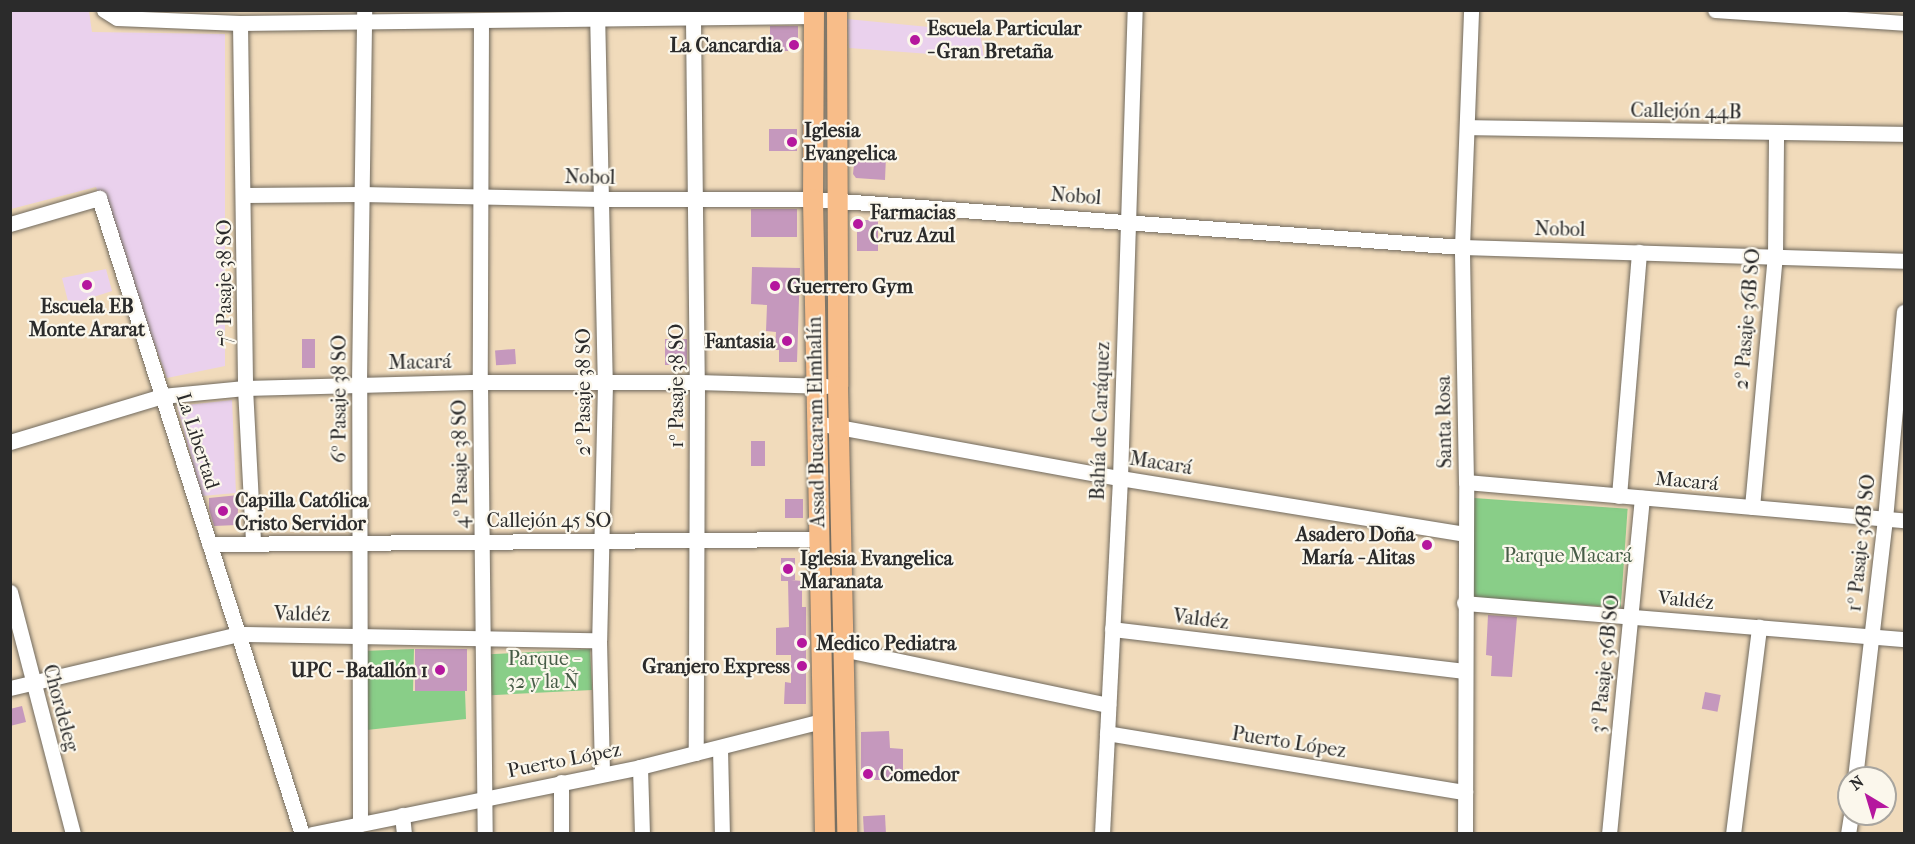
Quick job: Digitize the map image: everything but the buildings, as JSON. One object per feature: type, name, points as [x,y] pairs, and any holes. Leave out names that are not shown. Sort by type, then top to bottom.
[{"type":"main road","points":[[837,10],[838,386],[847,834]]},
{"type":"main road","name":"Assad Bucaram Elmhalín","points":[[814,13],[813,199],[816,423],[825,834]]},
{"type":"street","points":[[104,10],[117,18],[240,23],[364,16],[481,21],[597,15],[693,19],[814,13]]},
{"type":"street","name":"Bahía de Caráquez","points":[[1102,834],[1120,478],[1135,10]]},
{"type":"street","name":"Santa Rosa","points":[[1465,834],[1464,534],[1466,482],[1462,247],[1471,10]]},
{"type":"street","points":[[1715,10],[1905,23]]},
{"type":"street","name":"2º Pasaje 38 SO","points":[[597,15],[605,382],[599,640],[602,774]]},
{"type":"street","name":"6º Pasaje 38 SO","points":[[360,824],[359,383],[364,16]]},
{"type":"street","name":"1º Pasaje 38 SO","points":[[693,19],[698,382],[696,753]]},
{"type":"street","name":"4º Pasaje 38 SO","points":[[481,21],[483,195],[480,382],[485,834]]},
{"type":"street","name":"7º Pasaje 38 SO","points":[[240,23],[245,388],[253,543]]},
{"type":"street","name":"Callejón 44B","points":[[1467,127],[1776,134],[1905,134]]},
{"type":"street","name":"2º Pasaje 36B SO","points":[[1752,507],[1775,255],[1776,134]]},
{"type":"street","name":"Nobol","points":[[244,195],[483,195],[695,200],[813,199],[1462,247],[1775,255],[1905,261]]},
{"type":"street","name":"La Libertad","points":[[10,224],[99,198],[302,834]]},
{"type":"street","points":[[1619,496],[1639,252]]},
{"type":"street","name":"1º Pasaje 36B SO","points":[[1856,766],[1885,519],[1905,312]]},
{"type":"street","name":"Macará","points":[[10,442],[162,396],[245,388],[359,383],[480,382],[698,382],[838,386]]},
{"type":"street","name":"Macará","points":[[816,423],[1120,478],[1464,534]]},
{"type":"street","name":"Macará","points":[[1466,482],[1905,520]]},
{"type":"street","name":"3º Pasaje 36B SO","points":[[1609,834],[1642,498]]},
{"type":"street","name":"Callejón 45 SO","points":[[209,544],[818,539]]},
{"type":"street","name":"Chordeleg","points":[[10,592],[73,834]]},
{"type":"street","name":"Valdéz","points":[[1464,603],[1905,639]]},
{"type":"street","points":[[1733,834],[1759,627]]},
{"type":"street","name":"Valdéz","points":[[1112,629],[1464,671]]},
{"type":"street","name":"Valdéz","points":[[10,688],[239,634],[599,640]]},
{"type":"street","points":[[842,649],[1108,705]]},
{"type":"street","name":"Puerto López","points":[[312,834],[640,766],[720,748],[822,720]]},
{"type":"street","name":"Puerto López","points":[[1107,734],[1465,792]]},
{"type":"street","points":[[720,748],[722,834]]},
{"type":"street","points":[[640,766],[642,834]]},
{"type":"street","points":[[561,782],[561,834]]},
{"type":"street","points":[[402,815],[404,834]]},
{"type":"shaded area","points":[[11,11],[89,11],[92,32],[225,34],[225,366],[167,378],[96,187],[11,209]]},
{"type":"shaded area","name":"Escuela Particular - Gran Bretaña","points":[[847,19],[980,32],[984,58],[849,48]]},
{"type":"shaded area","name":"Escuela EB Monte Ararat","points":[[106,269],[112,291],[69,305],[62,278]]},
{"type":"shaded area","points":[[232,400],[236,493],[202,496],[177,406]]},
{"type":"green space","name":"Parque Macará","points":[[1474,498],[1628,509],[1621,608],[1467,597]]},
{"type":"green space","points":[[414,649],[413,691],[465,691],[466,719],[367,730],[363,651]]},
{"type":"green space","name":"Parque - 32 y la Ñ","points":[[590,649],[592,690],[491,695],[489,654]]},
{"type":"place","name":"Escuela Particular - Gran Bretaña","points":[[915,40]]},
{"type":"place","name":"La Cancardia","points":[[794,45]]},
{"type":"place","name":"Iglesia Evangelica","points":[[792,142]]},
{"type":"place","name":"Farmacias Cruz Azul","points":[[858,224]]},
{"type":"place","name":"Escuela EB Monte Ararat","points":[[87,285]]},
{"type":"place","name":"Guerrero Gym","points":[[775,286]]},
{"type":"place","name":"Fantasia","points":[[787,341]]},
{"type":"place","name":"Capilla Católica Cristo Servidor","points":[[223,511]]},
{"type":"place","name":"Asadero Doña María - Alitas","points":[[1427,545]]},
{"type":"place","name":"Iglesia Evangelica Maranata","points":[[788,569]]},
{"type":"place","name":"Medico Pediatra","points":[[802,643]]},
{"type":"place","name":"Granjero Express","points":[[802,666]]},
{"type":"place","name":"UPC - Batallón 1","points":[[440,670]]},
{"type":"place","name":"Comedor","points":[[868,774]]}]
